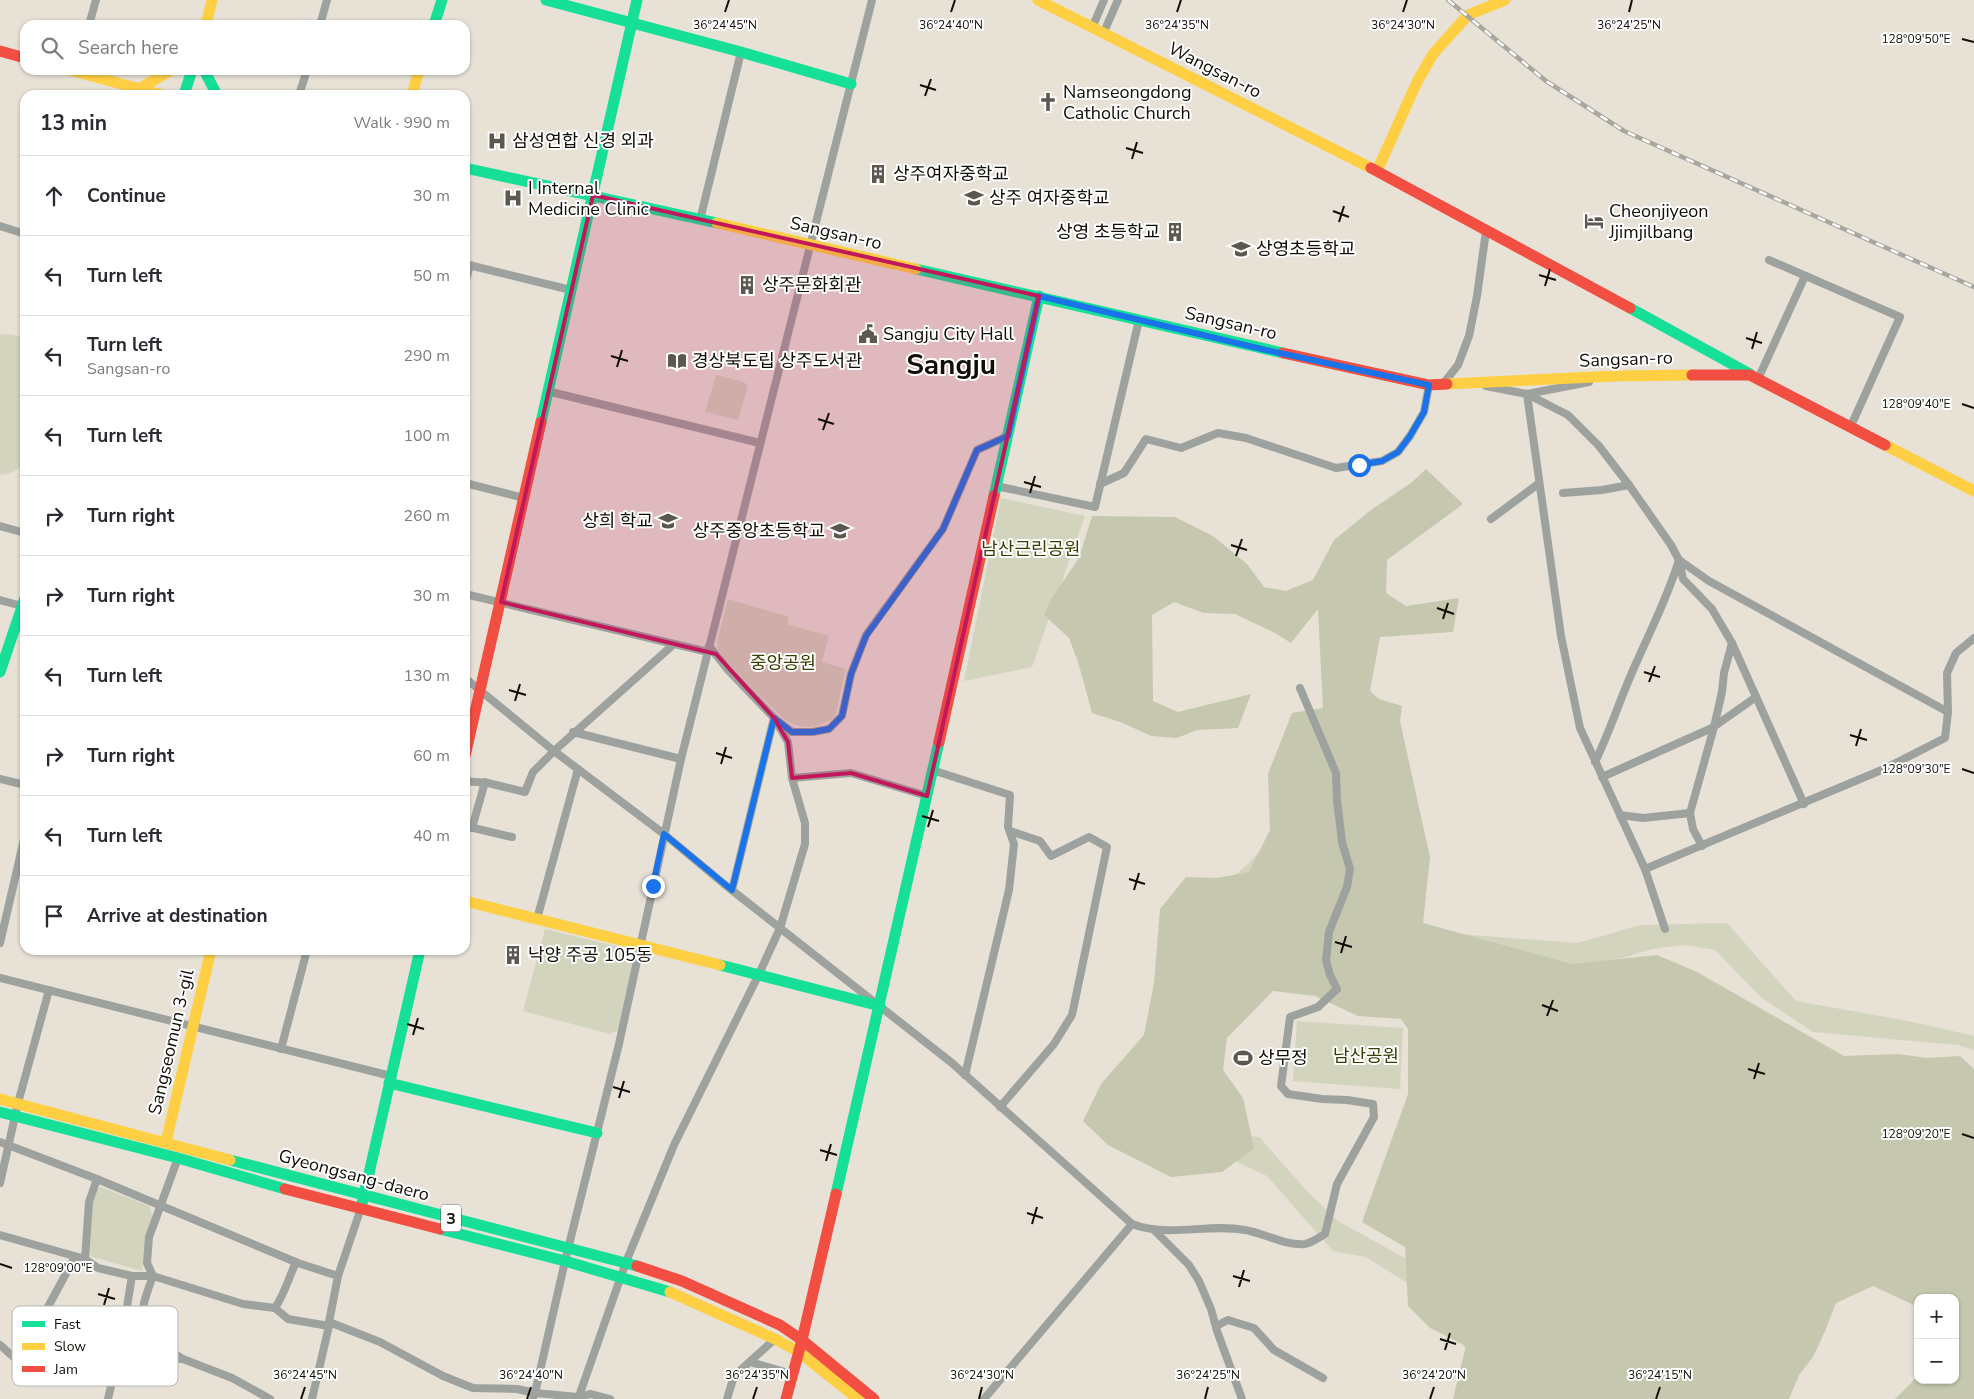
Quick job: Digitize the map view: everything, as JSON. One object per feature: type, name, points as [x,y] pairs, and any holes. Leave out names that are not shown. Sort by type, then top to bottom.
[{"type":"street","points":[[90,20],[96,0]]},
{"type":"street","points":[[207,20],[212,0]]},
{"type":"street","points":[[321,20],[327,0]]},
{"type":"street","points":[[436,20],[442,0]]},
{"type":"street","points":[[546,0],[741,52],[851,84]]},
{"type":"street","points":[[470,734],[637,0]]},
{"type":"street","points":[[534,1396],[641,945],[681,760],[872,0]]},
{"type":"street","name":"Wangsan-ro","points":[[1038,0],[1377,171],[1723,358],[1758,379]]},
{"type":"street","points":[[1092,28],[1104,0]]},
{"type":"street","points":[[1103,34],[1118,0]]},
{"type":"street","points":[[1377,171],[1417,82],[1433,54],[1468,15],[1504,0]]},
{"type":"street","points":[[0,51],[20,57]]},
{"type":"street","points":[[700,220],[741,52]]},
{"type":"street","points":[[87,75],[135,90]]},
{"type":"street","points":[[144,90],[164,75]]},
{"type":"street","points":[[186,90],[190,75]]},
{"type":"street","points":[[207,75],[214,90]]},
{"type":"street","points":[[301,90],[306,75]]},
{"type":"street","points":[[414,90],[418,75]]},
{"type":"street","name":"Sangsan-ro","points":[[470,169],[593,195],[1429,385],[1616,376],[1750,375],[1974,491]]},
{"type":"street","points":[[0,226],[20,232]]},
{"type":"street","points":[[1443,384],[1458,365],[1469,336],[1478,296],[1486,231]]},
{"type":"street","points":[[1769,260],[1900,317],[1850,428]]},
{"type":"street","points":[[470,265],[571,290]]},
{"type":"street","points":[[1758,379],[1805,276]]},
{"type":"street","points":[[786,1399],[802,1340],[880,1006],[1039,296]]},
{"type":"street","points":[[996,486],[1095,507],[1139,320]]},
{"type":"street","points":[[1527,394],[1616,376]]},
{"type":"street","points":[[1474,384],[1527,394],[1568,415],[1599,446],[1671,544],[1679,560],[1683,579],[1712,610],[1732,643],[1804,804]]},
{"type":"street","points":[[1100,484],[1124,473],[1146,439],[1180,448],[1218,433],[1246,438],[1336,468],[1382,461],[1398,452],[1410,436],[1424,412],[1429,385]]},
{"type":"street","points":[[547,391],[760,443]]},
{"type":"street","points":[[1527,394],[1538,484],[1561,636],[1580,728],[1645,869],[1665,929]]},
{"type":"street","points":[[470,595],[674,644],[708,649],[774,718],[792,732],[813,732],[829,729],[842,716],[851,674],[866,636],[943,529],[977,450],[1008,436]]},
{"type":"street","points":[[470,484],[524,498]]},
{"type":"street","points":[[1491,519],[1538,484]]},
{"type":"street","points":[[1563,492],[1602,490],[1629,485]]},
{"type":"street","points":[[0,526],[20,532]]},
{"type":"street","points":[[1595,762],[1609,733],[1637,660],[1668,594],[1679,560]]},
{"type":"street","points":[[1679,560],[1709,581],[1948,712]]},
{"type":"street","points":[[0,600],[20,602]]},
{"type":"street","points":[[0,672],[20,614]]},
{"type":"street","points":[[1645,869],[1804,804],[1884,769],[1945,738],[1948,712],[1946,673],[1956,653],[1974,638]]},
{"type":"street","points":[[1702,846],[1692,829],[1690,813],[1714,726],[1732,643]]},
{"type":"street","points":[[470,781],[485,782],[525,792],[533,772],[573,732],[674,644]]},
{"type":"street","points":[[470,682],[554,751],[664,834],[965,1075],[1132,1224],[1155,1231],[1224,1228],[1247,1230],[1269,1238],[1304,1244],[1312,1242],[1325,1234],[1337,1184],[1374,1117],[1373,1104],[1288,1094],[1281,1086],[1290,1017],[1318,1007],[1337,989],[1330,975],[1326,960],[1329,932],[1348,887],[1350,869],[1342,842],[1336,800],[1336,773],[1300,688]]},
{"type":"street","points":[[1602,777],[1714,726],[1756,697]]},
{"type":"street","points":[[578,1398],[626,1262],[674,1145],[780,928],[805,844],[806,823],[792,778],[788,742],[774,718]]},
{"type":"street","points":[[732,890],[774,718]]},
{"type":"street","points":[[573,732],[681,760]]},
{"type":"street","points":[[537,919],[578,769]]},
{"type":"street","points":[[932,770],[1010,794],[1008,827],[1014,844],[1009,890],[965,1075]]},
{"type":"street","points":[[792,778],[851,773],[927,796]]},
{"type":"street","points":[[0,779],[20,785]]},
{"type":"street","points":[[470,824],[485,782]]},
{"type":"street","points":[[1620,815],[1644,818],[1690,813]]},
{"type":"street","points":[[470,827],[512,837]]},
{"type":"street","points":[[1000,1107],[1054,1044],[1072,1015],[1107,847],[1089,837],[1051,856],[1040,841],[1010,831]]},
{"type":"street","points":[[0,943],[20,857]]},
{"type":"street","points":[[470,902],[880,1006]]},
{"type":"street","name":"Sangseomun 3-gil","points":[[166,1142],[210,955]]},
{"type":"street","points":[[281,1049],[305,955]]},
{"type":"street","points":[[312,1399],[338,1276],[363,1202],[419,955]]},
{"type":"street","points":[[0,978],[281,1049],[597,1133]]},
{"type":"street","points":[[0,1183],[18,1104],[50,990]]},
{"type":"street","name":"Gyeongsang-daero","points":[[0,1099],[166,1142],[678,1295],[775,1339],[799,1352],[858,1399]]},
{"type":"street","name":"Gyeongsang-daero","points":[[0,1112],[178,1158],[316,1198],[363,1202],[626,1262],[682,1281],[780,1325],[802,1340],[874,1399]]},
{"type":"street","points":[[0,1142],[96,1179],[296,1262],[338,1276]]},
{"type":"street","points":[[143,1306],[153,1276],[147,1263],[149,1237],[178,1158]]},
{"type":"street","points":[[85,1259],[89,1202],[96,1179]]},
{"type":"street","points":[[984,1399],[1132,1224]]},
{"type":"street","points":[[1155,1231],[1189,1265],[1211,1309],[1242,1399]]},
{"type":"street","points":[[0,1234],[85,1259],[98,1268],[132,1276],[153,1276],[242,1304],[275,1308],[288,1319],[329,1324],[380,1342],[443,1376],[473,1388],[517,1389],[534,1396],[578,1398],[591,1394],[610,1399]]},
{"type":"street","points":[[49,1306],[76,1257]]},
{"type":"street","points":[[275,1308],[284,1294],[296,1262]]},
{"type":"street","points":[[127,1306],[132,1276]]},
{"type":"street","points":[[1216,1326],[1228,1320],[1254,1328],[1274,1350],[1323,1378]]},
{"type":"street","points":[[726,1399],[734,1376],[775,1339]]},
{"type":"street","points":[[0,1345],[12,1355]]},
{"type":"street","points":[[178,1356],[232,1378],[270,1399]]},
{"type":"street","points":[[178,1359],[183,1359]]},
{"type":"street","points":[[750,1362],[792,1374]]},
{"type":"street","points":[[108,1399],[110,1386]]},
{"type":"highlighted area","points":[[593,195],[1039,296],[927,796],[851,773],[792,778],[788,742],[774,718],[716,654],[501,602]]},
{"type":"green space","points":[[0,335],[20,336],[20,467],[8,474],[0,475]]},
{"type":"green space","points":[[716,375],[744,382],[748,386],[738,420],[705,412]]},
{"type":"green space","points":[[1426,469],[1463,504],[1387,560],[1386,593],[1406,606],[1459,598],[1453,632],[1380,637],[1370,691],[1379,699],[1402,706],[1400,721],[1430,857],[1423,923],[1572,964],[1657,955],[1697,972],[1844,1056],[1898,1054],[1927,1058],[1960,1056],[1974,1069],[1974,1399],[1895,1399],[1914,1380],[1914,1384],[1959,1384],[1959,1294],[1914,1294],[1914,1305],[1873,1286],[1836,1303],[1813,1357],[1799,1375],[1789,1399],[1453,1399],[1466,1346],[1430,1328],[1408,1306],[1405,1247],[1362,1222],[1408,1094],[1408,1029],[1401,1019],[1358,1016],[1315,996],[1273,991],[1227,1038],[1223,1070],[1243,1098],[1254,1148],[1222,1172],[1171,1177],[1108,1145],[1083,1121],[1101,1084],[1144,1035],[1154,983],[1160,909],[1186,877],[1217,878],[1249,872],[1270,830],[1268,774],[1292,713],[1323,708],[1318,609],[1291,643],[1275,633],[1235,614],[1204,613],[1174,602],[1152,615],[1153,701],[1178,712],[1251,694],[1238,728],[1197,730],[1177,738],[1151,736],[1123,723],[1092,713],[1079,665],[1069,638],[1044,615],[1051,599],[1079,558],[1092,516],[1175,517],[1213,536],[1247,564],[1264,587],[1286,591],[1313,580],[1334,540],[1371,510],[1411,483]]},
{"type":"green space","name":"남산근린공원","points":[[1001,498],[1085,516],[1032,667],[964,681]]},
{"type":"green space","name":"중앙공원","points":[[728,599],[789,617],[787,624],[829,636],[822,662],[846,669],[835,717],[823,724],[810,727],[798,726],[785,720],[727,664],[718,649],[717,642]]},
{"type":"green space","points":[[1330,773],[1267,865],[1203,1132],[1259,1137],[1307,1191],[1338,1221],[1446,1281],[1496,1391],[1428,1296],[1366,1257],[1333,1251],[1267,1176],[1125,1110],[1213,894],[1249,863]]},
{"type":"green space","points":[[1727,923],[1796,1001],[1908,1021],[1974,1036],[1974,1050],[1958,1045],[1813,1032],[1762,998],[1715,950],[1684,945],[1652,949],[1593,967],[1405,945],[1419,931],[1577,943],[1641,925]]},
{"type":"green space","points":[[545,929],[624,948],[633,964],[618,1030],[610,1034],[523,1011]]},
{"type":"green space","name":"남산공원","points":[[1297,1021],[1403,1028],[1400,1089],[1293,1081]]},
{"type":"green space","points":[[101,1187],[149,1206],[153,1217],[142,1271],[93,1257],[88,1253],[88,1227],[95,1190]]},
{"type":"railway","points":[[1448,0],[1546,81],[1624,131],[1974,287]]},
{"type":"traffic: fast","points":[[436,20],[442,0]]},
{"type":"traffic: fast","points":[[546,0],[741,52],[851,84]]},
{"type":"traffic: fast","points":[[541,422],[637,0]]},
{"type":"traffic: fast","points":[[186,90],[190,75]]},
{"type":"traffic: fast","points":[[207,75],[214,90]]},
{"type":"traffic: fast","points":[[470,169],[717,223]]},
{"type":"traffic: fast","points":[[916,269],[1283,353]]},
{"type":"traffic: fast","points":[[994,496],[1039,296]]},
{"type":"traffic: fast","points":[[1630,308],[1750,374]]},
{"type":"traffic: fast","points":[[0,672],[20,613]]},
{"type":"traffic: fast","points":[[836,1194],[939,742]]},
{"type":"traffic: fast","points":[[362,1204],[419,955]]},
{"type":"traffic: fast","points":[[720,965],[880,1006]]},
{"type":"traffic: fast","points":[[389,1083],[597,1133]]},
{"type":"traffic: fast","points":[[0,1112],[178,1158],[285,1189]]},
{"type":"traffic: fast","points":[[230,1160],[637,1266]]},
{"type":"traffic: fast","points":[[440,1229],[565,1261],[670,1292]]},
{"type":"traffic: slow","points":[[207,20],[212,0]]},
{"type":"traffic: slow","points":[[1038,0],[1371,168]]},
{"type":"traffic: slow","points":[[1377,171],[1417,82],[1433,54],[1468,15],[1505,0]]},
{"type":"traffic: slow","points":[[88,75],[144,90]]},
{"type":"traffic: slow","points":[[140,90],[163,75]]},
{"type":"traffic: slow","points":[[413,90],[418,75]]},
{"type":"traffic: slow","points":[[717,223],[916,269]]},
{"type":"traffic: slow","points":[[1447,384],[1616,376],[1692,375]]},
{"type":"traffic: slow","points":[[1885,445],[1974,491]]},
{"type":"traffic: slow","points":[[470,902],[720,965]]},
{"type":"traffic: slow","points":[[166,1142],[210,955]]},
{"type":"traffic: slow","points":[[0,1099],[230,1160]]},
{"type":"traffic: slow","points":[[670,1292],[775,1339],[799,1352],[858,1399]]},
{"type":"traffic: jam","points":[[0,51],[20,57]]},
{"type":"traffic: jam","points":[[1371,168],[1630,308]]},
{"type":"traffic: jam","points":[[1283,353],[1429,385],[1447,384]]},
{"type":"traffic: jam","points":[[1692,375],[1750,375],[1885,445]]},
{"type":"traffic: jam","points":[[470,734],[541,422]]},
{"type":"traffic: jam","points":[[939,742],[994,496]]},
{"type":"traffic: jam","points":[[285,1189],[440,1229]]},
{"type":"traffic: jam","points":[[786,1399],[802,1340],[836,1194]]},
{"type":"traffic: jam","points":[[637,1266],[682,1281],[780,1325],[802,1340],[874,1399]]},
{"type":"place","name":"Namseongdong Catholic Church","points":[[1048,102]]},
{"type":"place","name":"삼성연합 신경 외과","points":[[497,141]]},
{"type":"place","name":"상주여자중학교","points":[[878,174]]},
{"type":"place","name":"I Internal Medicine Clinic","points":[[513,198]]},
{"type":"place","name":"상주 여자중학교","points":[[974,198]]},
{"type":"place","name":"Cheonjiyeon Jjimjilbang","points":[[1594,221]]},
{"type":"place","name":"상영 초등학교","points":[[1175,232]]},
{"type":"place","name":"상영초등학교","points":[[1241,249]]},
{"type":"place","name":"상주문화회관","points":[[747,285]]},
{"type":"place","name":"Sangju City Hall","points":[[868,334]]},
{"type":"place","name":"경상북도립 상주도서관","points":[[677,361]]},
{"type":"place","name":"상희 학교","points":[[668,521]]},
{"type":"place","name":"상주중앙초등학교","points":[[840,531]]},
{"type":"place","name":"낙양 주공 105동","points":[[513,955]]},
{"type":"place","name":"상무정","points":[[1243,1058]]},
{"type":"district","name":"Sangju","points":[[951,364]]},
{"type":"route","points":[[653,886],[664,834],[732,890],[774,718],[792,732],[813,732],[829,729],[842,716],[851,674],[866,636],[943,529],[977,450],[1008,436],[1039,296],[1266,350],[1429,385],[1424,412],[1398,452],[1382,461],[1359,465]]}]
